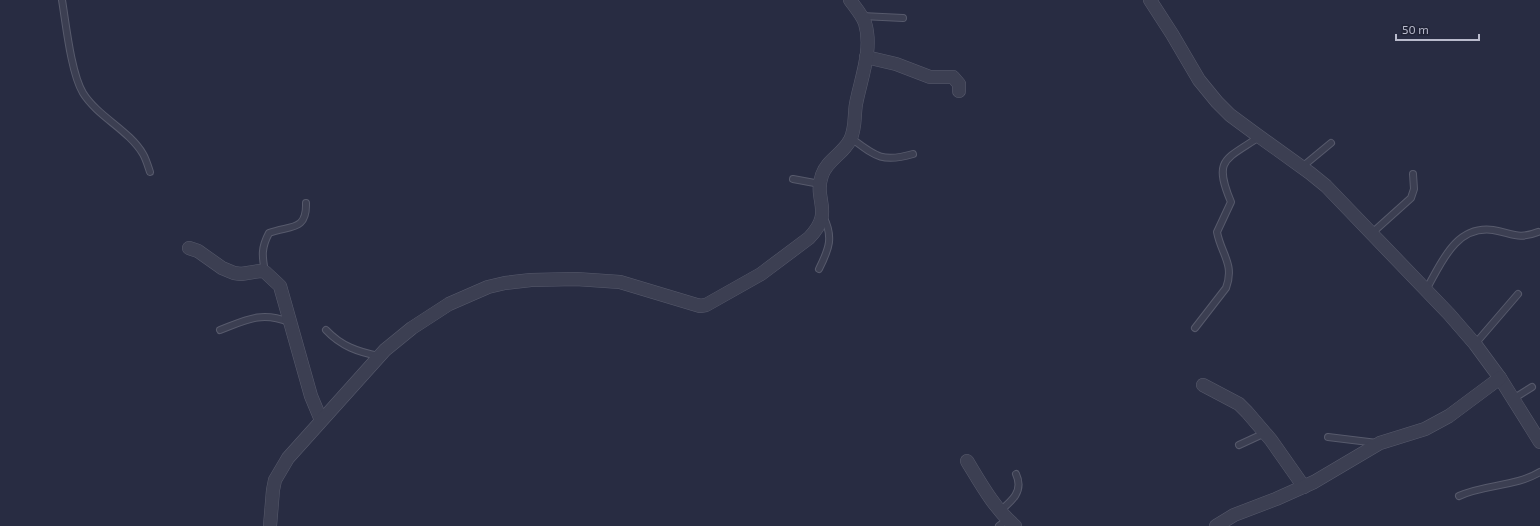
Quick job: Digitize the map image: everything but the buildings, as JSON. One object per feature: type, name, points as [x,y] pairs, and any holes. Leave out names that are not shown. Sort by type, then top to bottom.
[{"type":"street","points":[[270,526],[272,490],[280,470],[288,458],[320,420],[379,356],[399,337],[433,313],[474,292],[488,287],[505,283],[531,280],[603,280],[620,282],[700,306],[706,306],[761,274],[792,252],[816,231],[823,216],[820,184],[822,175],[830,161],[841,152],[851,138],[866,57],[867,34],[864,22],[861,15],[850,0]]},
{"type":"street","points":[[1150,0],[1207,90],[1230,115],[1326,186],[1372,233],[1475,344],[1539,436]]},
{"type":"street","points":[[866,57],[896,64],[930,77],[953,77],[959,84],[959,91]]},
{"type":"street","points":[[189,248],[198,251],[222,268],[234,273],[241,274],[260,271],[265,272],[280,286],[311,396],[320,420]]},
{"type":"street","points":[[1216,526],[1234,514],[1304,487],[1380,443],[1424,429],[1443,419],[1500,378]]},
{"type":"street","points":[[1203,385],[1239,404],[1265,433],[1304,487]]},
{"type":"street","points":[[967,460],[1005,521]]},
{"type":"lane","points":[[62,0],[75,71],[83,93],[133,142],[143,154],[150,172]]},
{"type":"lane","points":[[861,15],[903,18]]},
{"type":"lane","points":[[1195,328],[1226,288],[1229,280],[1230,270],[1218,239],[1217,232],[1231,202],[1222,174],[1223,164],[1229,157],[1259,137]]},
{"type":"lane","points":[[851,138],[876,156],[887,159],[913,154]]},
{"type":"lane","points":[[1302,167],[1331,143]]},
{"type":"lane","points":[[1372,233],[1411,198],[1414,189],[1413,174]]},
{"type":"lane","points":[[793,179],[820,184]]},
{"type":"lane","points":[[265,272],[262,253],[263,243],[269,233],[279,229],[294,228],[301,224],[307,214],[306,203]]},
{"type":"lane","points":[[819,268],[829,245],[830,234],[828,225],[823,216]]},
{"type":"lane","points":[[1426,290],[1450,247],[1465,235],[1476,231],[1485,230],[1518,236],[1528,236],[1538,232]]},
{"type":"lane","points":[[1475,344],[1518,294]]},
{"type":"lane","points":[[220,330],[249,319],[267,316],[290,322]]},
{"type":"lane","points":[[326,330],[334,338],[348,347],[361,353],[379,356]]},
{"type":"lane","points":[[1513,399],[1532,388]]},
{"type":"lane","points":[[1239,445],[1265,433]]},
{"type":"lane","points":[[1328,437],[1380,443]]},
{"type":"lane","points":[[1459,496],[1479,488],[1521,481],[1540,472]]},
{"type":"lane","points":[[1005,521],[1012,502],[1018,492],[1020,481],[1016,474]]}]
